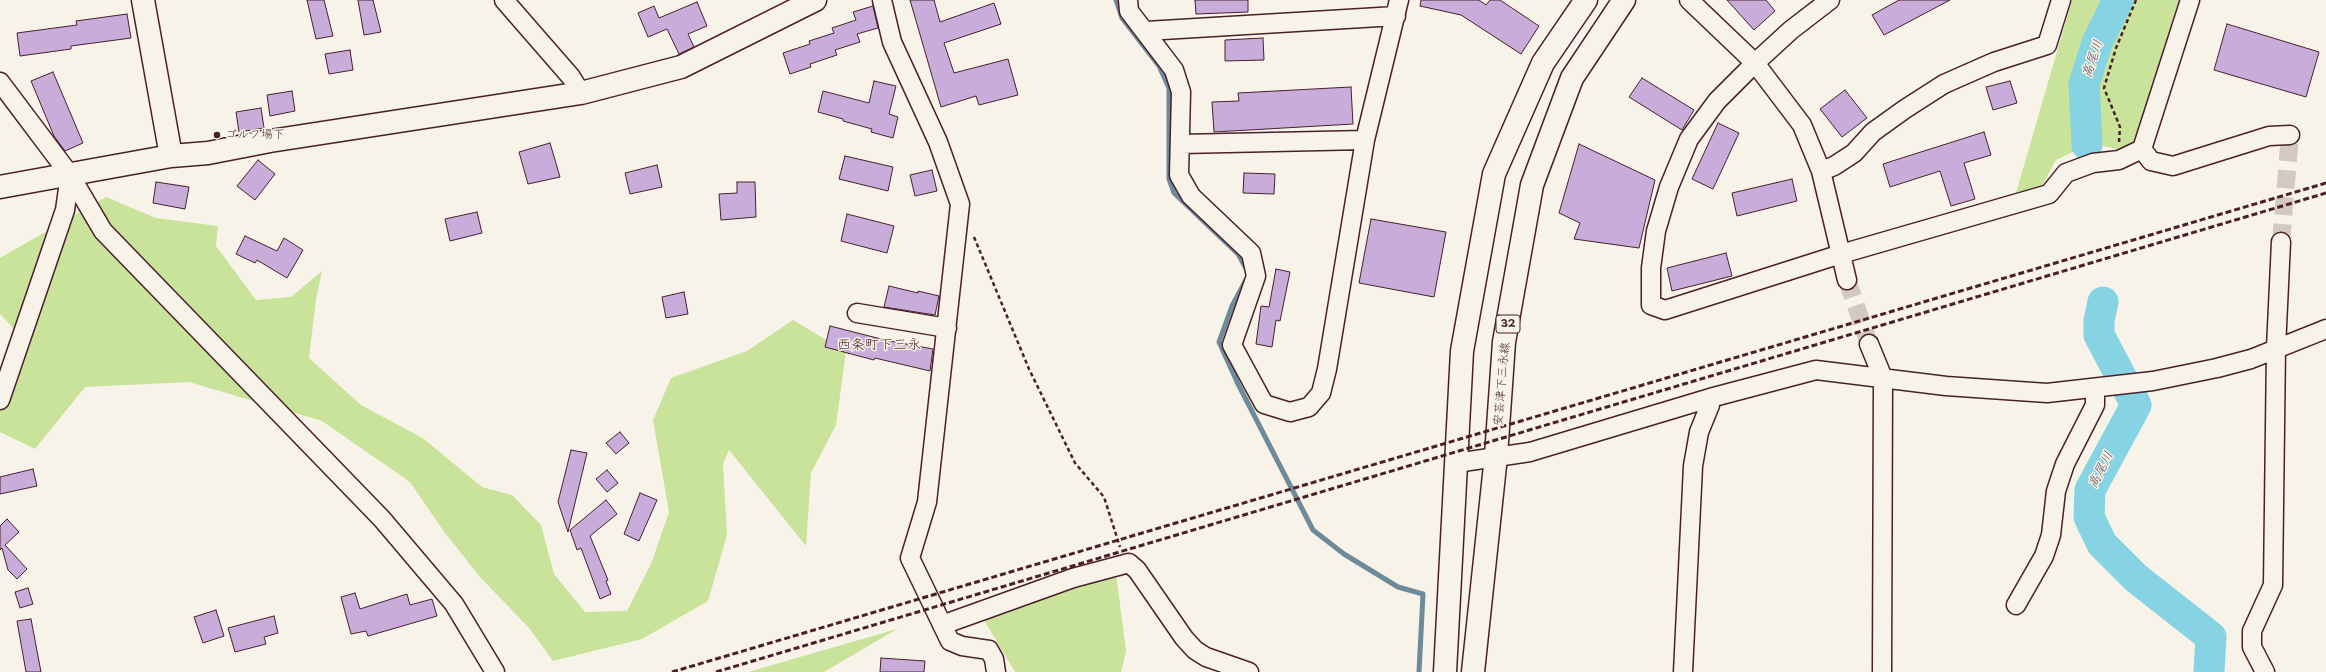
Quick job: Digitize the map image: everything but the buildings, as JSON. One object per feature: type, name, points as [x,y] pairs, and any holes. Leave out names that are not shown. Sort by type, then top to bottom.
[{"type":"main road","points":[[143,0],[171,156]]},
{"type":"main road","points":[[0,187],[171,156],[208,153],[270,141],[581,93],[681,67],[815,0]]},
{"type":"main road","points":[[1445,672],[1462,351],[1494,174],[1543,63],[1586,0]]},
{"type":"main road","name":"安芸津下三永線","points":[[1473,672],[1496,456],[1504,342],[1532,185],[1572,78],[1624,0]]},
{"type":"street","points":[[504,0],[572,77],[581,93]]},
{"type":"street","points":[[882,0],[892,42],[938,142],[960,204],[927,502],[910,558],[950,641],[962,646],[989,650],[994,659],[996,672]]},
{"type":"street","points":[[1128,0],[1130,12],[1146,31],[1174,70],[1181,92],[1181,144],[1179,174],[1191,196],[1251,254],[1256,276],[1232,345],[1264,404],[1290,412],[1309,407],[1321,393],[1327,369],[1365,140],[1397,8],[1146,31]]},
{"type":"street","points":[[1689,0],[1755,63],[1802,125],[1821,171],[1847,280]]},
{"type":"street","points":[[1830,0],[1791,30],[1755,63],[1717,101],[1689,139],[1669,187],[1656,231],[1651,268],[1652,305],[1665,310],[1842,254],[2049,194],[2066,173],[2093,163],[2118,160],[2142,149],[2190,0]]},
{"type":"street","points":[[1821,171],[1834,166],[1854,153],[1874,132],[1904,109],[1944,84],[1994,62],[2047,45],[2061,0]]},
{"type":"street","points":[[0,82],[70,175],[103,231],[382,519],[454,604],[495,672]]},
{"type":"street","points":[[2142,149],[2151,161],[2173,166],[2269,136],[2290,135]]},
{"type":"street","points":[[1181,144],[1365,140]]},
{"type":"street","points":[[0,400],[65,210],[70,175]]},
{"type":"street","points":[[2265,672],[2252,647],[2252,631],[2273,585],[2276,348],[2281,242]]},
{"type":"street","points":[[857,313],[947,328]]},
{"type":"street","points":[[1456,463],[1530,452],[1710,398],[1816,370],[1946,386],[2047,393],[2152,381],[2217,368],[2250,359],[2326,329]]},
{"type":"street","points":[[1869,344],[1883,378],[1882,672]]},
{"type":"street","points":[[2016,605],[2044,556],[2051,535],[2056,491],[2065,464],[2095,405],[2095,388]]},
{"type":"street","points":[[1683,672],[1692,466],[1699,432],[1710,405],[1710,398]]},
{"type":"street","points":[[942,625],[1073,578],[1129,563],[1137,570],[1184,638],[1195,650],[1206,657],[1249,672]]},
{"type":"path","points":[[2118,160],[2120,127],[2104,88],[2116,48],[2136,0]]},
{"type":"path","points":[[972,232],[1029,369],[1075,463],[1104,497],[1120,548],[1129,563]]},
{"type":"green space","points":[[2072,0],[2107,0],[2075,85],[2074,117],[2083,147],[2056,160],[2042,186],[2016,193]]},
{"type":"green space","points":[[2125,0],[2179,0],[2135,144],[2117,149],[2094,144],[2091,95],[2106,45]]},
{"type":"green space","points":[[106,197],[156,218],[218,226],[216,246],[256,300],[291,297],[322,271],[316,299],[309,358],[361,405],[424,439],[482,487],[512,495],[541,525],[554,574],[585,612],[627,611],[651,564],[669,512],[653,420],[671,378],[747,351],[793,320],[846,352],[836,425],[811,473],[806,546],[729,450],[723,464],[727,535],[708,601],[642,639],[553,661],[529,628],[480,577],[445,533],[410,482],[322,421],[189,382],[85,387],[35,449],[0,432],[0,385],[13,328],[0,314],[0,258]]},
{"type":"green space","points":[[1116,573],[1126,651],[1121,672],[1015,672],[981,615]]},
{"type":"green space","points":[[897,629],[824,672],[748,672]]},
{"type":"waterway","points":[[1116,0],[1122,18],[1159,66],[1169,88],[1169,179],[1174,193],[1238,254],[1247,270]]},
{"type":"waterway","name":"高尾川","points":[[2087,145],[2084,84],[2097,43],[2118,0]]},
{"type":"waterway","points":[[1247,278],[1232,306],[1219,342],[1238,384],[1313,530],[1344,554],[1398,587],[1423,594],[1419,672]]},
{"type":"waterway","name":"高尾川","points":[[2103,302],[2099,321],[2099,335],[2136,405],[2090,490],[2089,517],[2102,544],[2136,578],[2211,637],[2209,672]]},
{"type":"tunnel","points":[[2281,242],[2290,135]]},
{"type":"tunnel","points":[[1847,280],[1869,344]]},
{"type":"railway","points":[[672,672],[2326,183]]},
{"type":"railway","points":[[716,672],[2326,193]]},
{"type":"place","name":"ゴルフ場下","points":[[217,135]]},
{"type":"district","name":"西条町下三永","points":[[879,345]]}]
